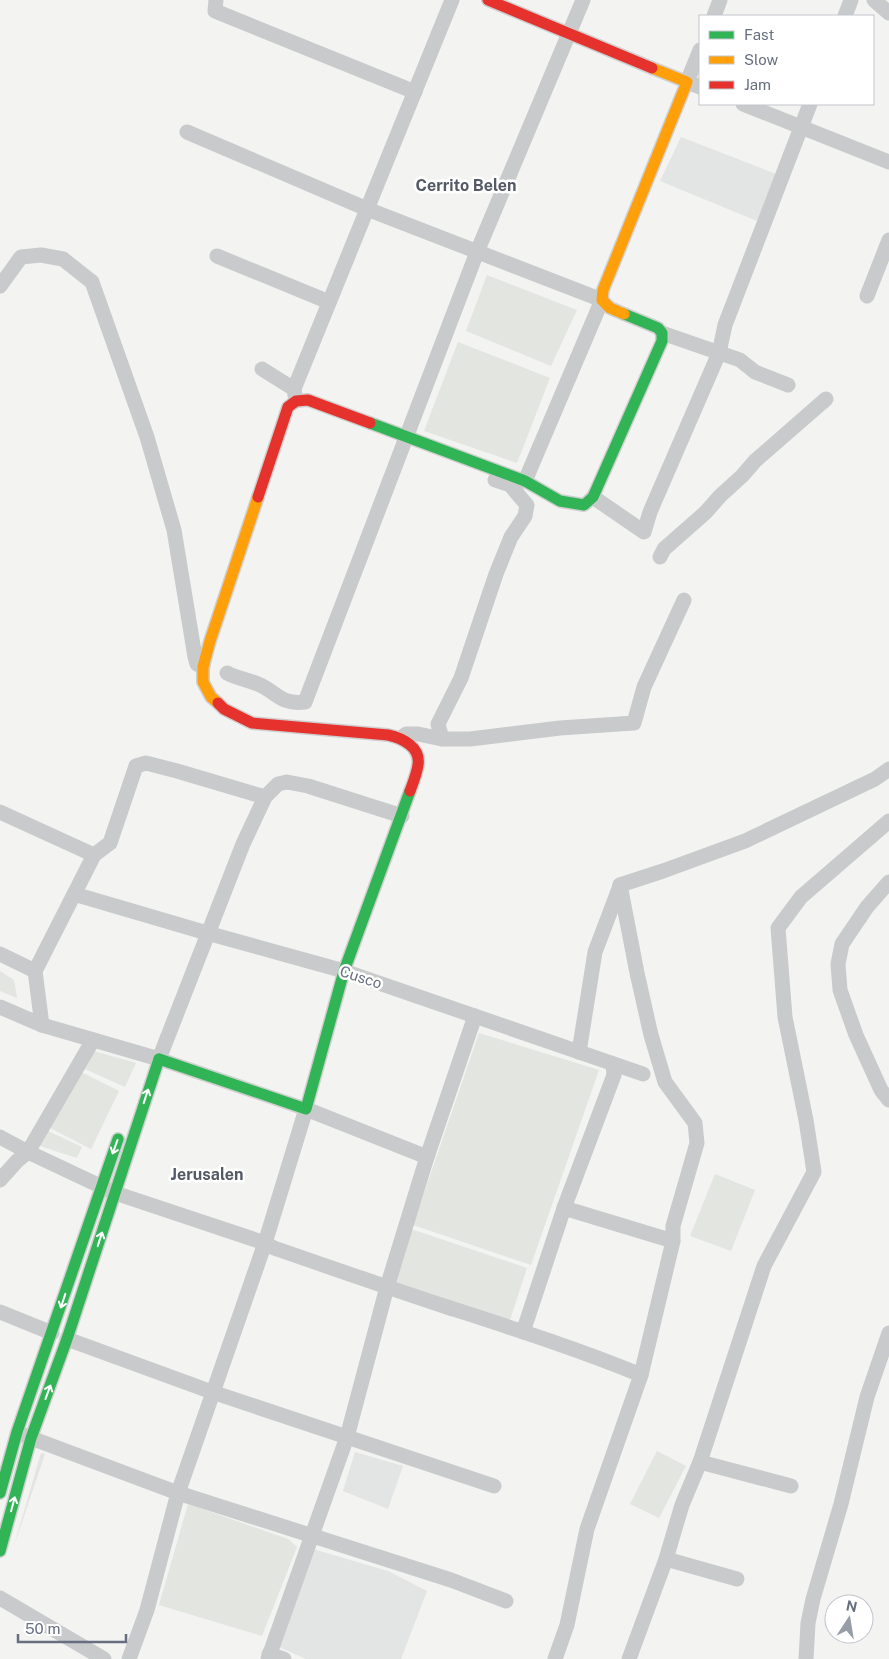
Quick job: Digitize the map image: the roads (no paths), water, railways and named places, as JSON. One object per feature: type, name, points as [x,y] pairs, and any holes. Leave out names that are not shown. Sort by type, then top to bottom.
[{"type":"street","points":[[129,1659],[147,1610],[178,1492],[265,1243],[306,1109],[344,971],[402,816],[418,763],[414,748],[401,738],[388,735],[252,723],[224,709],[211,697],[203,682],[203,667],[288,407],[295,395],[330,302],[452,0]]},
{"type":"street","points":[[488,0],[694,85]]},
{"type":"street","points":[[227,673],[259,684],[278,698],[296,703],[305,702],[477,252],[583,0]]},
{"type":"street","points":[[714,15],[720,0]]},
{"type":"street","points":[[845,15],[851,0]]},
{"type":"street","points":[[874,0],[889,13]]},
{"type":"street","points":[[215,6],[415,92]]},
{"type":"street","points":[[524,481],[602,300],[603,290],[694,85],[699,56]]},
{"type":"street","points":[[746,105],[889,162]]},
{"type":"street","points":[[593,497],[644,532],[650,512],[719,353],[725,325],[810,105]]},
{"type":"street","points":[[187,132],[367,209],[602,300],[610,308],[658,328],[662,333],[740,360],[755,372],[788,385]]},
{"type":"street","points":[[867,296],[889,240]]},
{"type":"street","points":[[0,286],[21,257],[40,255],[63,259],[92,282],[150,447],[174,530],[195,657],[197,664],[203,667]]},
{"type":"street","points":[[217,256],[330,302]]},
{"type":"street","points":[[262,369],[295,395],[524,481],[550,497],[574,506],[584,505],[593,497],[662,341],[662,333]]},
{"type":"street","points":[[660,557],[664,549],[706,512],[755,461],[826,399]]},
{"type":"street","points":[[442,739],[438,724],[461,678],[496,574],[511,537],[525,516],[527,505],[510,485],[491,478],[489,474],[491,468]]},
{"type":"street","points":[[401,738],[406,734],[418,734],[442,739],[470,738],[560,728],[634,723],[644,687],[684,600]]},
{"type":"street","points":[[42,1025],[35,971],[94,855],[110,843],[136,766],[146,763],[265,798]]},
{"type":"street","points":[[620,885],[663,872],[745,841],[875,779],[889,770]]},
{"type":"street","points":[[0,1551],[31,1438],[67,1339],[158,1059],[243,844],[265,798],[278,784],[287,782],[308,786],[402,816]]},
{"type":"street","points":[[0,812],[94,855]]},
{"type":"street","points":[[629,1659],[666,1559],[682,1504],[700,1462],[764,1266],[814,1172],[806,1120],[785,1017],[778,928],[801,897],[889,821]]},
{"type":"street","points":[[889,882],[867,907],[842,944],[838,964],[840,990],[856,1035],[881,1090],[889,1100]]},
{"type":"street","points":[[579,1052],[595,952],[620,885]]},
{"type":"street","points":[[555,1659],[567,1626],[587,1529],[641,1375],[673,1241],[674,1226],[697,1143],[695,1123],[665,1082],[637,973],[620,885]]},
{"type":"street","name":"Cusco","points":[[74,894],[344,971],[643,1074]]},
{"type":"street","points":[[0,954],[35,971]]},
{"type":"street","points":[[0,1007],[42,1025],[158,1059],[306,1109],[427,1157]]},
{"type":"street","points":[[284,1659],[269,1656],[347,1436],[387,1287],[427,1157],[475,1016]]},
{"type":"street","points":[[0,1180],[28,1152],[93,1040]]},
{"type":"street","points":[[142,1071],[158,1059]]},
{"type":"street","points":[[523,1332],[564,1208],[614,1075],[613,1064]]},
{"type":"street","points":[[0,1493],[16,1432],[52,1333],[123,1124]]},
{"type":"street","points":[[0,1137],[115,1192],[610,1362],[641,1375]]},
{"type":"street","points":[[564,1208],[673,1241]]},
{"type":"street","points":[[0,1312],[52,1333]]},
{"type":"street","points":[[806,1659],[808,1623],[813,1599],[842,1504],[867,1397],[889,1333]]},
{"type":"street","points":[[67,1339],[212,1392],[494,1486]]},
{"type":"street","points":[[16,1432],[178,1492],[451,1580],[506,1601]]},
{"type":"street","points":[[700,1462],[791,1486]]},
{"type":"street","points":[[666,1559],[736,1579]]},
{"type":"street","points":[[0,1598],[104,1659]]},
{"type":"district","name":"Cerrito Belen","points":[[466,185]]},
{"type":"district","name":"Jerusalen","points":[[207,1174]]}]
